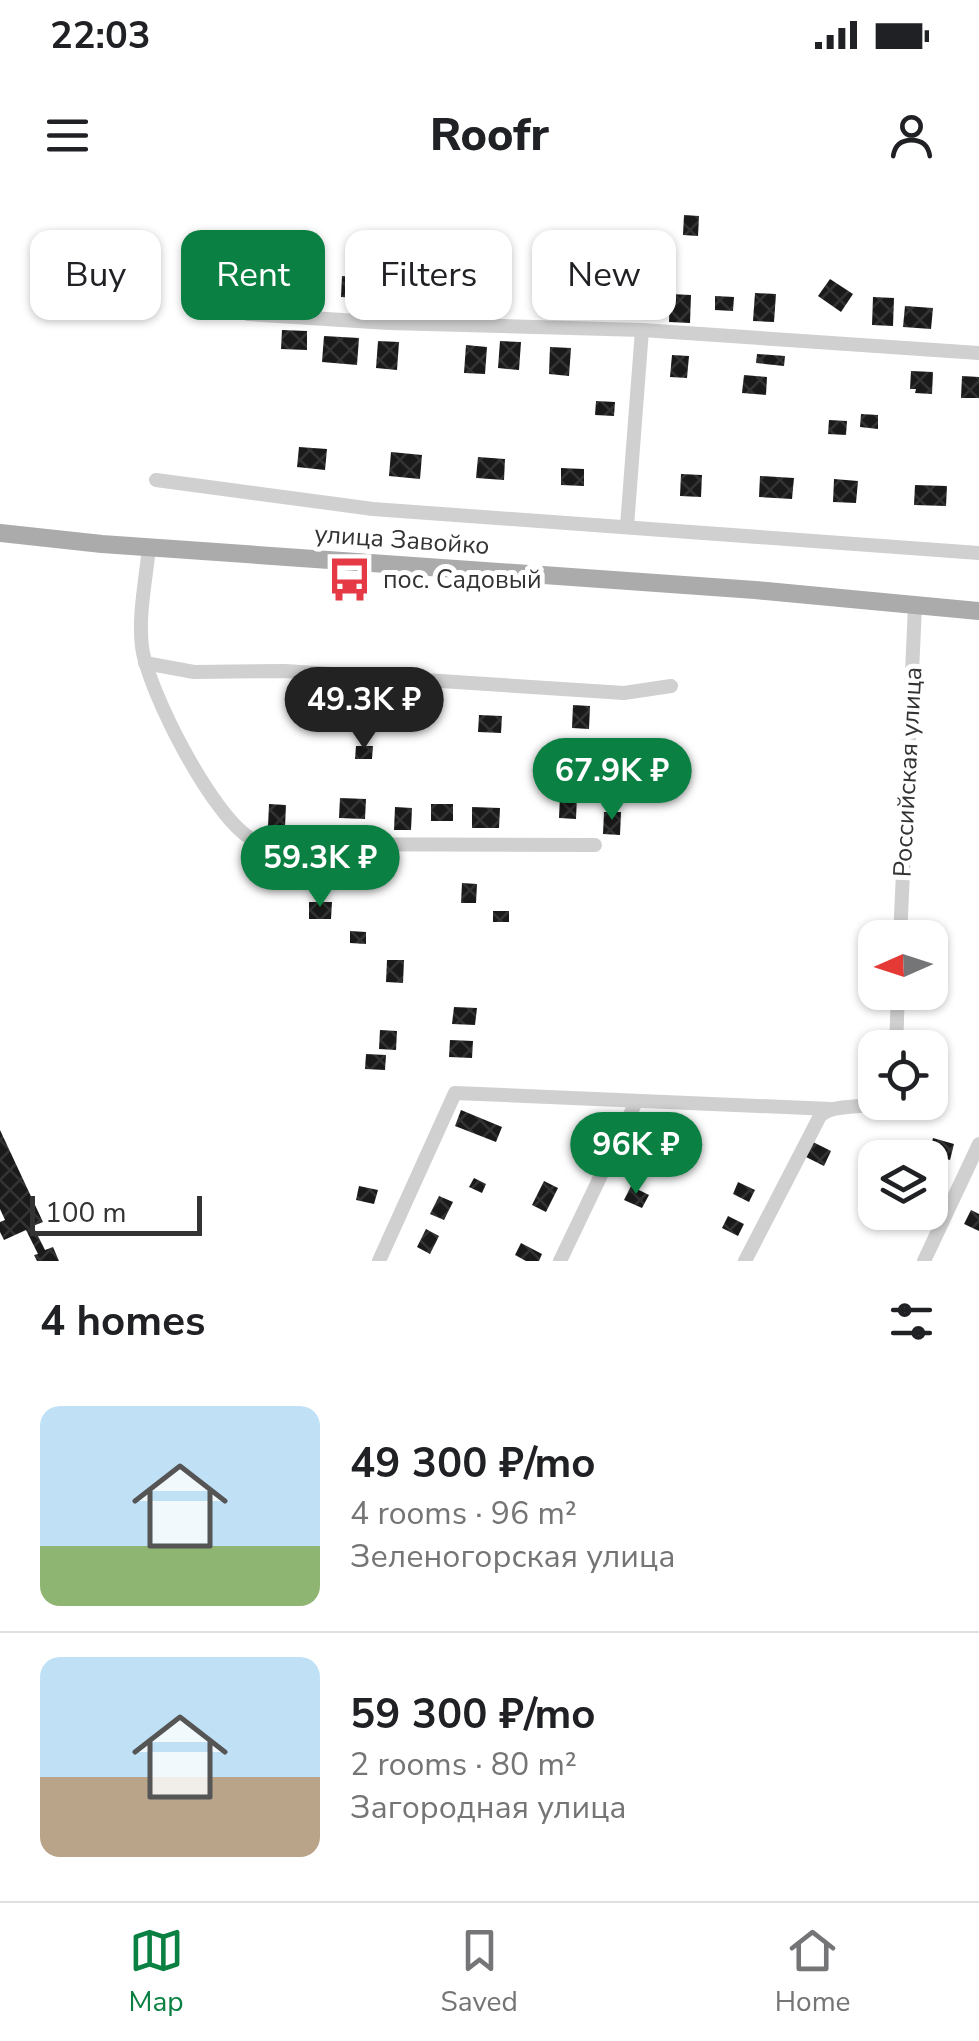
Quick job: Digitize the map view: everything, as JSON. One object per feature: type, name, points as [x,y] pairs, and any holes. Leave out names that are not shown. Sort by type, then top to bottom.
[{"type":"main road","name":"улица Завойко","points":[[0,533],[755,590],[979,611]]},
{"type":"street","points":[[325,319],[642,330],[979,353]]},
{"type":"street","points":[[627,526],[642,330]]},
{"type":"street","points":[[156,480],[372,510],[979,553]]},
{"type":"street","points":[[149,547],[141,638],[145,663],[206,786],[252,839],[275,844],[595,845]]},
{"type":"street","name":"Российская улица","points":[[901,920],[915,606]]},
{"type":"street","points":[[145,663],[194,672],[285,671],[624,693],[671,686]]},
{"type":"street","points":[[379,1261],[455,1093],[858,1108]]},
{"type":"street","points":[[560,1261],[636,1102]]},
{"type":"street","points":[[744,1261],[817,1120],[831,1109]]},
{"type":"street","points":[[924,1261],[979,1144]]},
{"type":"building","points":[[684,215],[699,216],[698,236],[683,235]]},
{"type":"building","points":[[342,276],[345,276],[345,297],[341,297]]},
{"type":"building","points":[[830,279],[853,294],[841,312],[818,296]]},
{"type":"building","points":[[755,293],[776,294],[774,322],[753,321]]},
{"type":"building","points":[[676,294],[691,295],[690,323],[669,322],[676,320]]},
{"type":"building","points":[[715,296],[734,297],[733,311],[715,310]]},
{"type":"building","points":[[873,297],[894,298],[893,326],[872,325]]},
{"type":"building","points":[[905,306],[933,308],[931,329],[903,327]]},
{"type":"building","points":[[282,330],[307,331],[307,350],[281,349]]},
{"type":"building","points":[[324,336],[359,338],[357,365],[322,362]]},
{"type":"building","points":[[378,341],[399,342],[397,370],[376,368]]},
{"type":"building","points":[[500,341],[521,342],[519,370],[498,368]]},
{"type":"building","points":[[466,345],[487,347],[485,374],[464,373]]},
{"type":"building","points":[[550,347],[571,348],[569,376],[549,374]]},
{"type":"building","points":[[757,354],[785,356],[784,366],[756,363]]},
{"type":"building","points":[[672,355],[689,356],[687,378],[670,377]]},
{"type":"building","points":[[911,371],[933,372],[932,394],[910,389]]},
{"type":"building","points":[[744,375],[767,377],[766,395],[742,393]]},
{"type":"building","points":[[962,376],[979,377],[979,398],[961,398]]},
{"type":"building","points":[[596,401],[615,402],[614,416],[595,415]]},
{"type":"building","points":[[861,414],[878,415],[878,429],[860,427]]},
{"type":"building","points":[[829,420],[847,421],[846,435],[828,434]]},
{"type":"building","points":[[299,447],[327,449],[325,470],[297,467]]},
{"type":"building","points":[[391,452],[422,455],[420,479],[389,476]]},
{"type":"building","points":[[478,457],[505,459],[504,480],[476,478]]},
{"type":"building","points":[[561,468],[584,469],[584,486],[561,485]]},
{"type":"building","points":[[681,474],[702,475],[701,497],[680,496]]},
{"type":"building","points":[[760,476],[794,478],[792,499],[759,497]]},
{"type":"building","points":[[834,479],[858,481],[856,503],[833,502]]},
{"type":"building","points":[[915,485],[947,486],[946,506],[914,505]]},
{"type":"building","points":[[405,698],[431,699],[430,718],[404,717]]},
{"type":"building","points":[[319,699],[343,700],[342,718],[318,717]]},
{"type":"building","points":[[573,705],[590,706],[589,729],[572,728]]},
{"type":"building","points":[[479,715],[502,716],[501,733],[478,732]]},
{"type":"building","points":[[609,742],[626,743],[625,766],[608,765]]},
{"type":"building","points":[[356,746],[373,746],[372,759],[355,759]]},
{"type":"building","points":[[560,795],[577,796],[576,819],[559,818]]},
{"type":"building","points":[[340,798],[366,799],[365,819],[339,818]]},
{"type":"building","points":[[269,804],[286,805],[285,827],[268,827]]},
{"type":"building","points":[[431,804],[453,804],[453,821],[431,821]]},
{"type":"building","points":[[395,807],[412,808],[411,830],[394,830]]},
{"type":"building","points":[[472,807],[500,808],[499,828],[472,828]]},
{"type":"building","points":[[604,812],[621,812],[620,835],[603,834]]},
{"type":"building","points":[[377,856],[393,857],[393,869],[377,868]]},
{"type":"building","points":[[462,883],[477,884],[476,903],[461,903]]},
{"type":"building","points":[[309,902],[332,902],[331,919],[309,919]]},
{"type":"building","points":[[493,911],[509,911],[509,922],[493,922]]},
{"type":"building","points":[[350,931],[366,932],[366,944],[350,943]]},
{"type":"building","points":[[387,960],[404,960],[403,983],[386,982]]},
{"type":"building","points":[[454,1007],[477,1008],[475,1025],[452,1024]]},
{"type":"building","points":[[380,1030],[397,1031],[396,1050],[379,1049]]},
{"type":"building","points":[[450,1040],[473,1041],[472,1058],[449,1057]]},
{"type":"building","points":[[366,1054],[386,1055],[385,1070],[365,1069]]},
{"type":"building","points":[[461,1110],[502,1127],[496,1142],[455,1126]]},
{"type":"building","points":[[0,1130],[43,1222],[33,1226],[45,1250],[53,1247],[59,1261],[37,1261],[34,1255],[38,1254],[26,1230],[4,1240],[0,1232],[0,1222],[5,1220],[0,1209]]},
{"type":"building","points":[[811,1141],[831,1151],[824,1166],[804,1156]]},
{"type":"building","points":[[948,1142],[954,1144],[948,1159]]},
{"type":"building","points":[[474,1178],[486,1184],[482,1193],[469,1187]]},
{"type":"building","points":[[544,1181],[558,1188],[546,1212],[532,1205]]},
{"type":"building","points":[[738,1182],[755,1190],[749,1202],[733,1194]]},
{"type":"building","points":[[359,1186],[378,1190],[374,1204],[356,1200]]},
{"type":"building","points":[[631,1186],[649,1195],[642,1208],[624,1200]]},
{"type":"building","points":[[439,1196],[453,1202],[444,1220],[430,1214]]},
{"type":"building","points":[[971,1210],[979,1214],[979,1231],[964,1224]]},
{"type":"building","points":[[728,1216],[744,1224],[738,1236],[722,1228]]},
{"type":"building","points":[[426,1229],[439,1236],[430,1254],[417,1247]]},
{"type":"building","points":[[521,1243],[542,1254],[539,1261],[526,1261],[515,1255]]},
{"type":"place","name":"пос. Садовый","points":[[350,580]]}]
